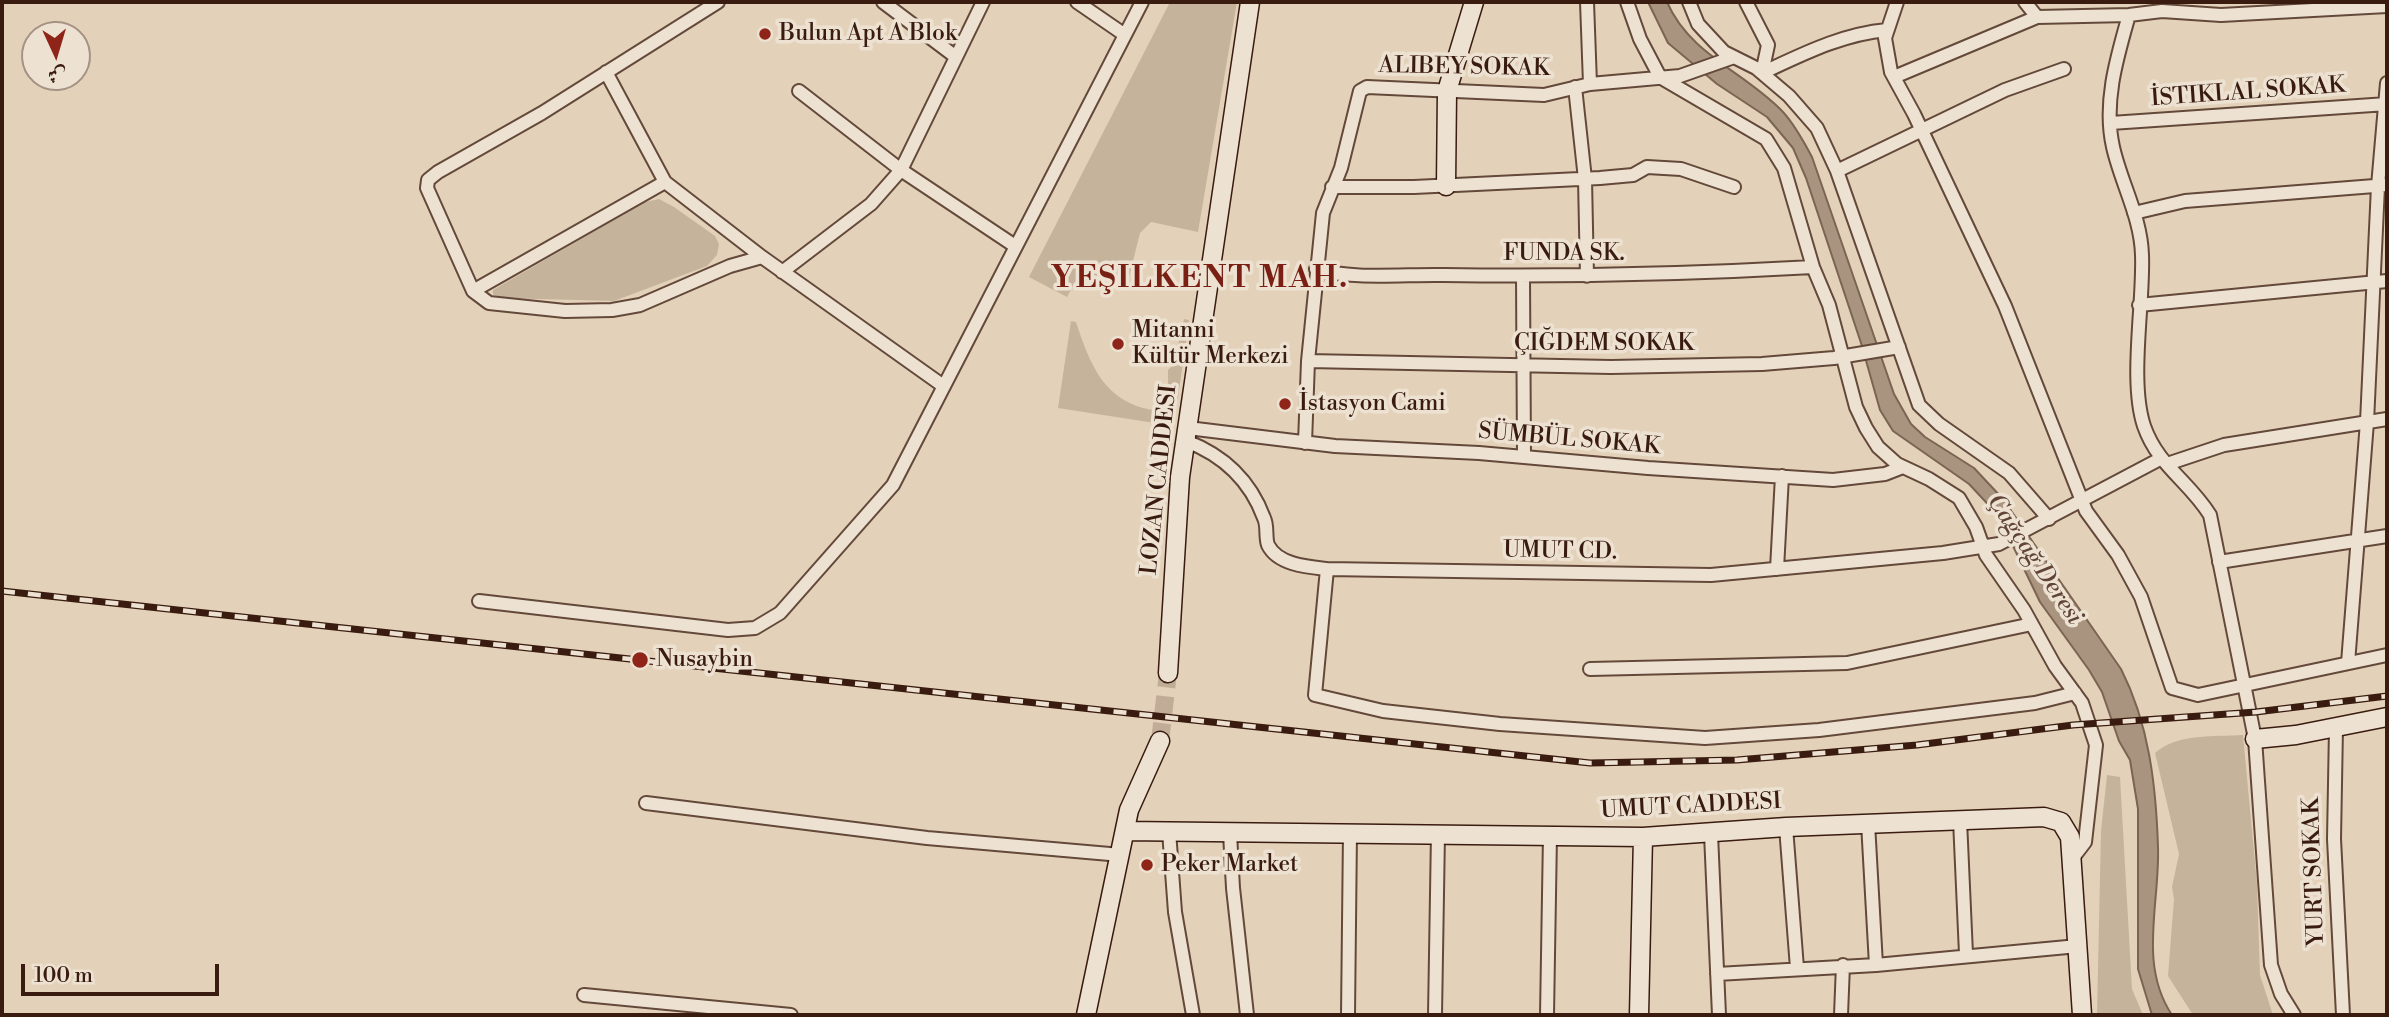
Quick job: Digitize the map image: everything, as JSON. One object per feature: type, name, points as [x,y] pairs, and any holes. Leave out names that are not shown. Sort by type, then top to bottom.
[{"type":"street","points":[[718,2],[428,180],[430,198],[473,291],[489,303],[612,310],[640,305],[730,265],[762,257]]},
{"type":"street","points":[[883,2],[956,57]]},
{"type":"street","points":[[782,272],[871,204],[901,170],[983,2]]},
{"type":"street","points":[[1077,2],[1125,35]]},
{"type":"street","points":[[479,601],[728,630],[755,628],[780,613],[892,485],[1142,2]]},
{"type":"street","name":"LOZAN CADDESI","points":[[1168,673],[1187,435],[1250,2]]},
{"type":"street","points":[[1446,186],[1447,91],[1474,2]]},
{"type":"street","points":[[1587,2],[1590,84]]},
{"type":"street","points":[[1627,2],[1640,39],[1660,78],[1766,139],[1784,168],[1813,267],[1848,356],[1856,407],[1866,428],[1878,447],[1903,467],[1959,498],[1982,546],[2032,624],[2055,666],[2082,703],[2096,745],[2085,842],[2071,859]]},
{"type":"street","points":[[1689,2],[1699,24],[1724,52],[1762,73],[1789,96],[1817,128],[1837,171],[1893,349],[1919,405],[1939,424],[2009,473],[2049,519]]},
{"type":"street","points":[[1746,2],[1768,45],[1762,73]]},
{"type":"street","points":[[1897,2],[1885,38],[1894,77],[1922,129],[2005,306],[2083,502],[2141,597],[2172,688],[2198,695],[2243,683],[2387,655]]},
{"type":"street","points":[[2025,2],[2037,17]]},
{"type":"street","points":[[1894,77],[2037,17],[2129,15],[2163,6],[2221,15],[2387,6]]},
{"type":"street","points":[[2129,15],[2115,66],[2111,123],[2112,145],[2134,213],[2142,254],[2139,378],[2143,423],[2164,461],[2199,496],[2210,515],[2255,739],[2271,965],[2281,994],[2294,1015]]},
{"type":"street","points":[[1762,73],[1815,48],[1861,33],[1887,30]]},
{"type":"street","name":"ALIBEY SOKAK","points":[[1305,443],[1308,361],[1323,213],[1341,169],[1360,91],[1367,87],[1544,95],[1590,84],[1680,76],[1734,57]]},
{"type":"street","points":[[1837,171],[2005,90],[2064,69]]},
{"type":"street","points":[[607,72],[665,182],[782,272],[942,385]]},
{"type":"street","points":[[2348,663],[2367,422],[2373,282],[2382,186],[2387,83]]},
{"type":"street","points":[[1575,87],[1585,179],[1587,276]]},
{"type":"street","points":[[799,91],[901,170],[1015,246]]},
{"type":"street","name":"İSTIKLAL SOKAK","points":[[2111,123],[2386,104]]},
{"type":"street","points":[[1332,187],[1446,186],[1585,179],[1633,175],[1647,167],[1681,169],[1734,187]]},
{"type":"street","points":[[473,291],[665,182]]},
{"type":"street","points":[[2134,213],[2185,201],[2382,186]]},
{"type":"street","name":"FUNDA SK.","points":[[1316,269],[1380,274],[1587,276],[1813,267]]},
{"type":"street","points":[[1523,276],[1524,457]]},
{"type":"street","points":[[2139,305],[2387,281]]},
{"type":"street","name":"ÇIĞDEM SOKAK","points":[[1308,361],[1525,366],[1762,364],[1893,349]]},
{"type":"street","name":"UMUT CD.","points":[[1187,435],[1237,471],[1265,520],[1268,545],[1279,557],[1301,566],[1327,569],[1711,575],[1999,544],[2083,502],[2115,481],[2164,461],[2224,445],[2387,419]]},
{"type":"street","name":"SÜMBÜL SOKAK","points":[[1187,435],[1833,480],[1885,474],[1903,467]]},
{"type":"street","points":[[1777,569],[1782,476]]},
{"type":"street","points":[[2219,562],[2387,536]]},
{"type":"street","points":[[1327,569],[1315,695],[1383,711],[1512,725],[1705,738],[1819,730],[2035,703],[2075,692]]},
{"type":"street","points":[[1590,669],[1847,663],[2032,624]]},
{"type":"street","points":[[2255,739],[2387,717]]},
{"type":"street","name":"YURT SOKAK","points":[[2336,727],[2334,839],[2343,1015]]},
{"type":"street","points":[[1086,1015],[1129,810],[1160,741]]},
{"type":"street","points":[[646,803],[927,838],[1121,855]]},
{"type":"street","name":"UMUT CADDESI","points":[[1125,831],[1643,837],[1786,827],[2044,817],[2061,822],[2070,837],[2082,1015]]},
{"type":"street","points":[[1960,820],[1966,954]]},
{"type":"street","points":[[1868,824],[1876,965]]},
{"type":"street","points":[[1786,827],[1797,968]]},
{"type":"street","points":[[1168,831],[1175,912],[1193,1015]]},
{"type":"street","points":[[1348,1015],[1350,832]]},
{"type":"street","points":[[1230,833],[1233,888],[1247,1015]]},
{"type":"street","points":[[1435,1015],[1438,833]]},
{"type":"street","points":[[1711,834],[1719,1015]]},
{"type":"street","points":[[1547,1015],[1550,835]]},
{"type":"street","points":[[1639,1015],[1643,837]]},
{"type":"street","points":[[1717,974],[1876,965],[1966,954],[2078,946]]},
{"type":"street","points":[[1841,1015],[1843,965]]},
{"type":"street","points":[[584,995],[791,1015]]},
{"type":"shaded area","points":[[1170,2],[1237,2],[1198,232],[1151,222],[1140,233],[1128,281],[1080,273],[1067,297],[1029,277]]},
{"type":"shaded area","points":[[659,199],[715,236],[719,244],[717,255],[707,266],[614,301],[498,298],[493,294],[493,290],[645,202]]},
{"type":"shaded area","points":[[1184,319],[1189,320],[1174,426],[1058,408],[1071,321],[1076,322],[1089,357],[1106,385],[1131,404],[1168,412],[1168,370],[1174,364]]},
{"type":"shaded area","points":[[2243,735],[2257,884],[2260,975],[2273,1015],[2193,1015],[2168,976],[2174,899],[2172,887],[2179,854],[2155,753],[2185,739]]},
{"type":"shaded area","points":[[2107,775],[2120,777],[2132,989],[2143,1015],[2097,1015],[2101,831]]},
{"type":"water","name":"Çağçağ Deresi","points":[[1648,2],[1667,2],[1689,36],[1768,98],[1791,122],[1812,157],[1894,394],[1911,424],[1925,437],[1974,468],[2003,499],[2121,669],[2138,711],[2153,778],[2158,868],[2153,954],[2162,995],[2172,1015],[2152,1015],[2138,969],[2138,809],[2130,760],[2119,741],[2102,692],[2040,602],[1998,515],[1969,484],[1893,431],[1880,410],[1861,343],[1806,178],[1793,148],[1767,117],[1717,84],[1668,43]]},
{"type":"tunnel","points":[[1160,741],[1168,673]]},
{"type":"railway","points":[[2,591],[1590,763],[1737,760],[1917,745],[2073,725],[2256,712],[2387,696]]},
{"type":"place","name":"Bulun Apt A Blok","points":[[765,34]]},
{"type":"place","name":"Mitanni Kültür Merkezi","points":[[1118,344]]},
{"type":"place","name":"İstasyon Cami","points":[[1285,404]]},
{"type":"place","name":"Nusaybin","points":[[640,660]]},
{"type":"place","name":"Peker Market","points":[[1147,865]]},
{"type":"district","name":"YEŞILKENT MAH.","points":[[1200,280]]}]
